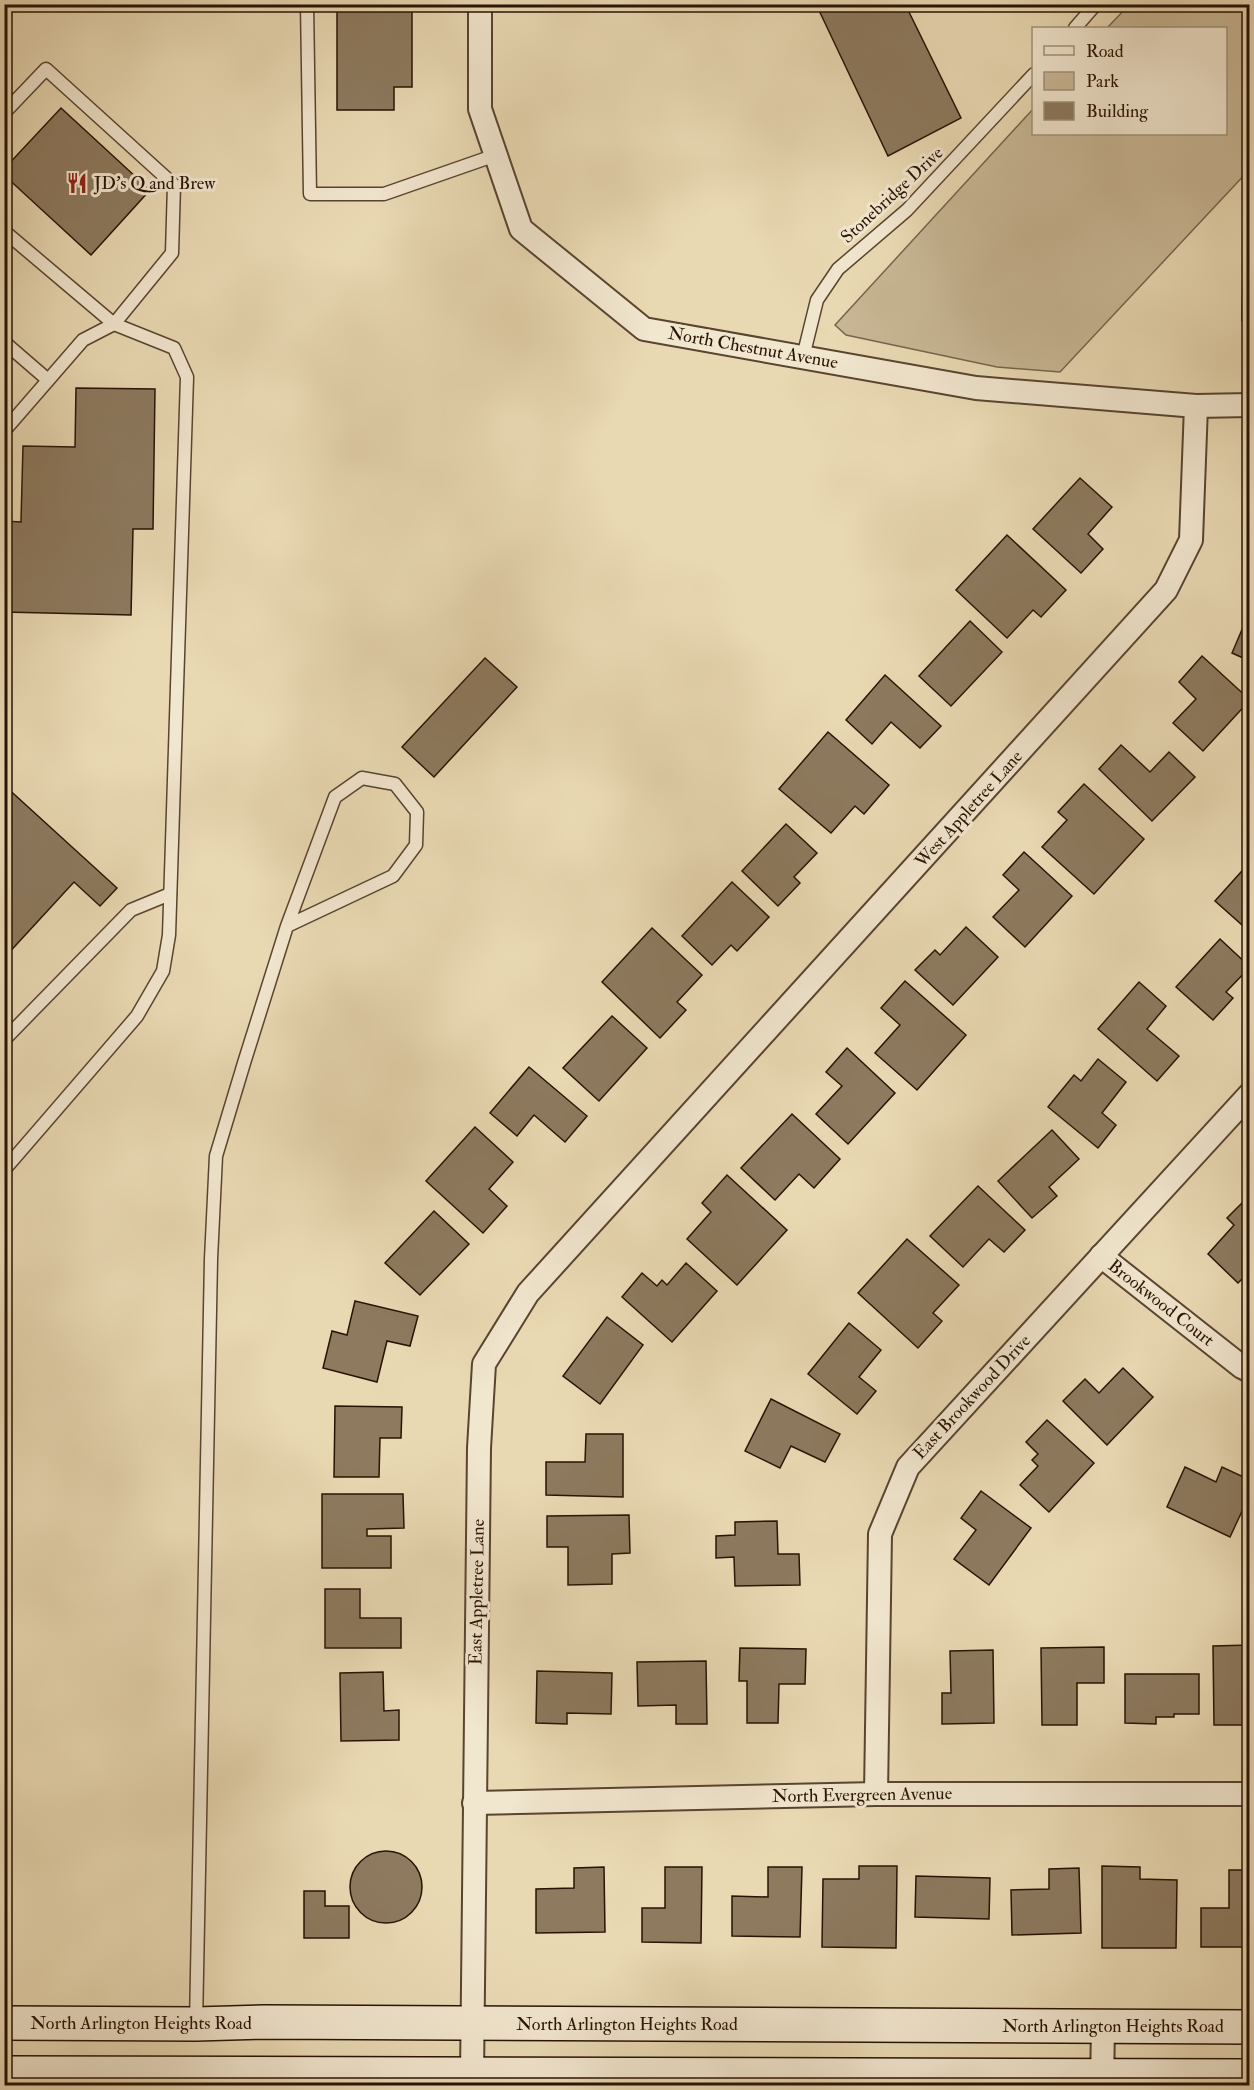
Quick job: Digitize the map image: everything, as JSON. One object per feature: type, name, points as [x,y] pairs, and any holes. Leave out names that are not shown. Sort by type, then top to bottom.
[{"type":"main road","name":"North Arlington Heights Road","points":[[4,2023],[265,2022],[1250,2027]]},
{"type":"main road","points":[[4,2073],[265,2079],[472,2074],[1102,2081],[1250,2076]]},
{"type":"street","name":"North Chestnut Avenue","points":[[480,4],[480,109],[521,229],[644,329],[975,388],[1197,406],[1250,405]]},
{"type":"street","name":"West Appletree Lane","points":[[644,1168],[1166,590],[1191,540],[1197,406]]},
{"type":"street","name":"East Brookwood Drive","points":[[876,1794],[879,1534],[908,1467],[1250,1094]]},
{"type":"street","name":"East Appletree Lane","points":[[472,2074],[479,1448],[484,1364],[528,1293],[644,1168]]},
{"type":"street","name":"Brookwood Court","points":[[1101,1256],[1250,1371]]},
{"type":"street","name":"North Evergreen Avenue","points":[[474,1803],[876,1794],[1250,1794]]},
{"type":"street","points":[[1102,2081],[1103,2025]]},
{"type":"lane","points":[[307,4],[310,194],[384,194],[496,155]]},
{"type":"lane","points":[[1076,27],[1096,4]]},
{"type":"lane","points":[[4,113],[46,69],[174,185],[172,253],[114,324],[83,340],[4,431]]},
{"type":"lane","name":"Stonebridge Drive","points":[[803,357],[817,300],[838,269],[907,210],[1032,76]]},
{"type":"lane","points":[[4,231],[114,324],[174,348],[187,377],[169,935],[163,971],[137,1016],[4,1170]]},
{"type":"lane","points":[[4,342],[48,380]]},
{"type":"lane","points":[[196,2024],[211,1259],[216,1155],[287,926],[335,797],[362,778],[395,784],[417,812],[416,845],[393,876],[287,926]]},
{"type":"lane","points":[[4,1040],[131,910],[170,894]]},
{"type":"green space","points":[[1129,5],[1249,5],[1249,170],[1060,372],[997,367],[846,335],[835,325],[1032,110],[1032,135],[1227,135],[1227,27],[1108,27]]},
{"type":"building","points":[[337,4],[412,4],[412,87],[394,87],[394,110],[337,110]]},
{"type":"building","points":[[816,4],[905,4],[961,118],[888,156]]},
{"type":"building","name":"JD's Q and Brew","points":[[61,108],[150,190],[91,255],[4,175],[4,169]]},
{"type":"building","points":[[1243,262],[1250,262],[1250,321],[1242,321]]},
{"type":"building","points":[[76,388],[155,389],[153,529],[133,529],[131,615],[4,612],[4,521],[21,522],[23,446],[75,447]]},
{"type":"building","points":[[1080,478],[1112,507],[1088,534],[1103,549],[1081,573],[1033,529]]},
{"type":"building","points":[[1007,535],[1066,590],[1041,617],[1033,610],[1007,638],[956,590]]},
{"type":"building","points":[[1250,596],[1250,661],[1232,653],[1249,613],[1243,610]]},
{"type":"building","points":[[970,621],[1002,652],[951,706],[919,676]]},
{"type":"building","points":[[1202,656],[1250,700],[1203,751],[1173,723],[1196,699],[1179,682]]},
{"type":"building","points":[[485,658],[517,687],[434,777],[402,747]]},
{"type":"building","points":[[885,675],[941,726],[920,748],[891,722],[872,744],[846,720]]},
{"type":"building","points":[[828,732],[889,785],[864,814],[855,806],[831,833],[779,789]]},
{"type":"building","points":[[1121,745],[1150,772],[1169,752],[1195,777],[1152,821],[1099,769]]},
{"type":"building","points":[[1084,784],[1144,839],[1094,894],[1042,847],[1067,820],[1058,812]]},
{"type":"building","points":[[4,785],[117,888],[100,906],[74,882],[4,958]]},
{"type":"building","points":[[786,824],[817,853],[794,877],[800,883],[778,906],[742,871]]},
{"type":"building","points":[[1024,852],[1072,896],[1025,947],[993,917],[1019,890],[1003,875]]},
{"type":"building","points":[[1250,862],[1250,932],[1215,901]]},
{"type":"building","points":[[732,882],[769,917],[737,951],[731,945],[712,965],[682,936]]},
{"type":"building","points":[[966,927],[998,957],[953,1005],[915,970],[935,950],[940,955]]},
{"type":"building","points":[[652,928],[702,975],[677,1002],[686,1010],[660,1038],[602,982]]},
{"type":"building","points":[[1220,939],[1250,967],[1226,992],[1233,998],[1213,1020],[1176,987]]},
{"type":"building","points":[[905,981],[966,1035],[917,1090],[875,1053],[900,1025],[881,1008]]},
{"type":"building","points":[[1139,982],[1166,1006],[1147,1029],[1179,1056],[1157,1081],[1098,1029]]},
{"type":"building","points":[[612,1016],[647,1048],[599,1101],[563,1068]]},
{"type":"building","points":[[847,1048],[895,1093],[848,1144],[816,1114],[842,1086],[826,1072]]},
{"type":"building","points":[[1098,1059],[1126,1082],[1102,1113],[1116,1125],[1098,1148],[1048,1107],[1074,1075],[1081,1081]]},
{"type":"building","points":[[529,1067],[587,1116],[565,1142],[534,1115],[517,1136],[490,1113]]},
{"type":"building","points":[[792,1114],[840,1159],[814,1188],[799,1174],[775,1200],[741,1168]]},
{"type":"building","points":[[475,1127],[513,1162],[489,1189],[507,1206],[483,1233],[426,1181]]},
{"type":"building","points":[[1052,1130],[1079,1159],[1049,1187],[1057,1196],[1032,1218],[998,1181]]},
{"type":"building","points":[[727,1175],[787,1230],[737,1285],[687,1239],[711,1212],[702,1203]]},
{"type":"building","points":[[978,1186],[1025,1230],[1004,1252],[989,1239],[963,1267],[930,1236]]},
{"type":"building","points":[[1250,1195],[1250,1271],[1238,1283],[1208,1254],[1234,1225],[1227,1218]]},
{"type":"building","points":[[434,1211],[469,1244],[420,1295],[385,1263]]},
{"type":"building","points":[[907,1239],[959,1285],[933,1313],[942,1321],[918,1348],[858,1293]]},
{"type":"building","points":[[686,1263],[717,1291],[672,1342],[622,1297],[642,1273],[657,1286],[662,1280],[667,1285]]},
{"type":"building","points":[[355,1301],[418,1316],[410,1346],[387,1341],[377,1382],[323,1368],[332,1331],[347,1335]]},
{"type":"building","points":[[607,1317],[643,1345],[600,1404],[563,1376]]},
{"type":"building","points":[[849,1323],[881,1350],[859,1377],[876,1391],[857,1414],[808,1374]]},
{"type":"building","points":[[1123,1368],[1153,1397],[1107,1445],[1063,1401],[1085,1379],[1099,1393]]},
{"type":"building","points":[[771,1399],[840,1434],[825,1462],[791,1446],[780,1468],[745,1451]]},
{"type":"building","points":[[335,1406],[402,1407],[401,1438],[380,1438],[379,1477],[334,1477]]},
{"type":"building","points":[[1047,1420],[1094,1463],[1049,1512],[1020,1485],[1038,1466],[1032,1460],[1038,1454],[1026,1442]]},
{"type":"building","points":[[586,1434],[623,1434],[623,1497],[546,1495],[546,1462],[585,1462]]},
{"type":"building","points":[[1185,1467],[1216,1482],[1222,1467],[1250,1480],[1250,1494],[1230,1537],[1167,1507]]},
{"type":"building","points":[[981,1491],[1031,1528],[989,1585],[954,1559],[976,1530],[961,1518]]},
{"type":"building","points":[[322,1494],[403,1494],[404,1528],[367,1529],[367,1536],[391,1536],[391,1568],[322,1568]]},
{"type":"building","points":[[629,1515],[630,1553],[612,1554],[612,1584],[568,1585],[568,1547],[547,1547],[547,1516]]},
{"type":"building","points":[[777,1521],[778,1554],[799,1554],[800,1585],[735,1586],[734,1557],[716,1558],[716,1536],[735,1535],[735,1522]]},
{"type":"building","points":[[325,1589],[360,1589],[360,1618],[401,1618],[401,1648],[325,1648]]},
{"type":"building","points":[[1250,1645],[1247,1725],[1214,1725],[1213,1646]]},
{"type":"building","points":[[1104,1647],[1104,1683],[1077,1683],[1077,1725],[1042,1725],[1041,1648]]},
{"type":"building","points":[[740,1648],[806,1649],[805,1684],[779,1684],[778,1723],[747,1723],[747,1681],[739,1681]]},
{"type":"building","points":[[993,1650],[994,1723],[942,1724],[942,1693],[951,1693],[950,1651]]},
{"type":"building","points":[[706,1661],[707,1724],[676,1724],[676,1705],[638,1706],[637,1662]]},
{"type":"building","points":[[537,1671],[612,1673],[611,1714],[567,1713],[567,1724],[536,1723]]},
{"type":"building","points":[[383,1672],[384,1711],[399,1710],[399,1740],[341,1741],[340,1673]]},
{"type":"building","points":[[1125,1674],[1199,1674],[1199,1714],[1156,1717],[1156,1724],[1125,1723]]},
{"type":"building","points":[[393,1851],[412,1861],[420,1873],[422,1887],[420,1901],[412,1913],[400,1921],[379,1923],[360,1913],[352,1901],[350,1880],[360,1861],[372,1853]]},
{"type":"building","points":[[859,1866],[897,1866],[896,1948],[822,1947],[823,1879],[859,1879]]},
{"type":"building","points":[[1102,1866],[1140,1867],[1140,1879],[1177,1880],[1176,1948],[1102,1948]]},
{"type":"building","points":[[604,1867],[605,1932],[536,1933],[536,1889],[574,1888],[574,1868]]},
{"type":"building","points":[[665,1867],[702,1867],[701,1943],[642,1942],[642,1908],[665,1908]]},
{"type":"building","points":[[768,1867],[802,1867],[800,1937],[732,1936],[732,1896],[768,1897]]},
{"type":"building","points":[[1079,1868],[1081,1933],[1012,1935],[1011,1890],[1049,1889],[1049,1869]]},
{"type":"building","points":[[1229,1870],[1250,1870],[1250,1947],[1201,1947],[1201,1908],[1229,1908]]},
{"type":"building","points":[[916,1876],[990,1878],[989,1919],[915,1917]]},
{"type":"building","points":[[304,1891],[325,1891],[325,1906],[349,1906],[349,1938],[304,1938]]},
{"type":"place","name":"JD's Q and Brew","points":[[77,183]]}]
